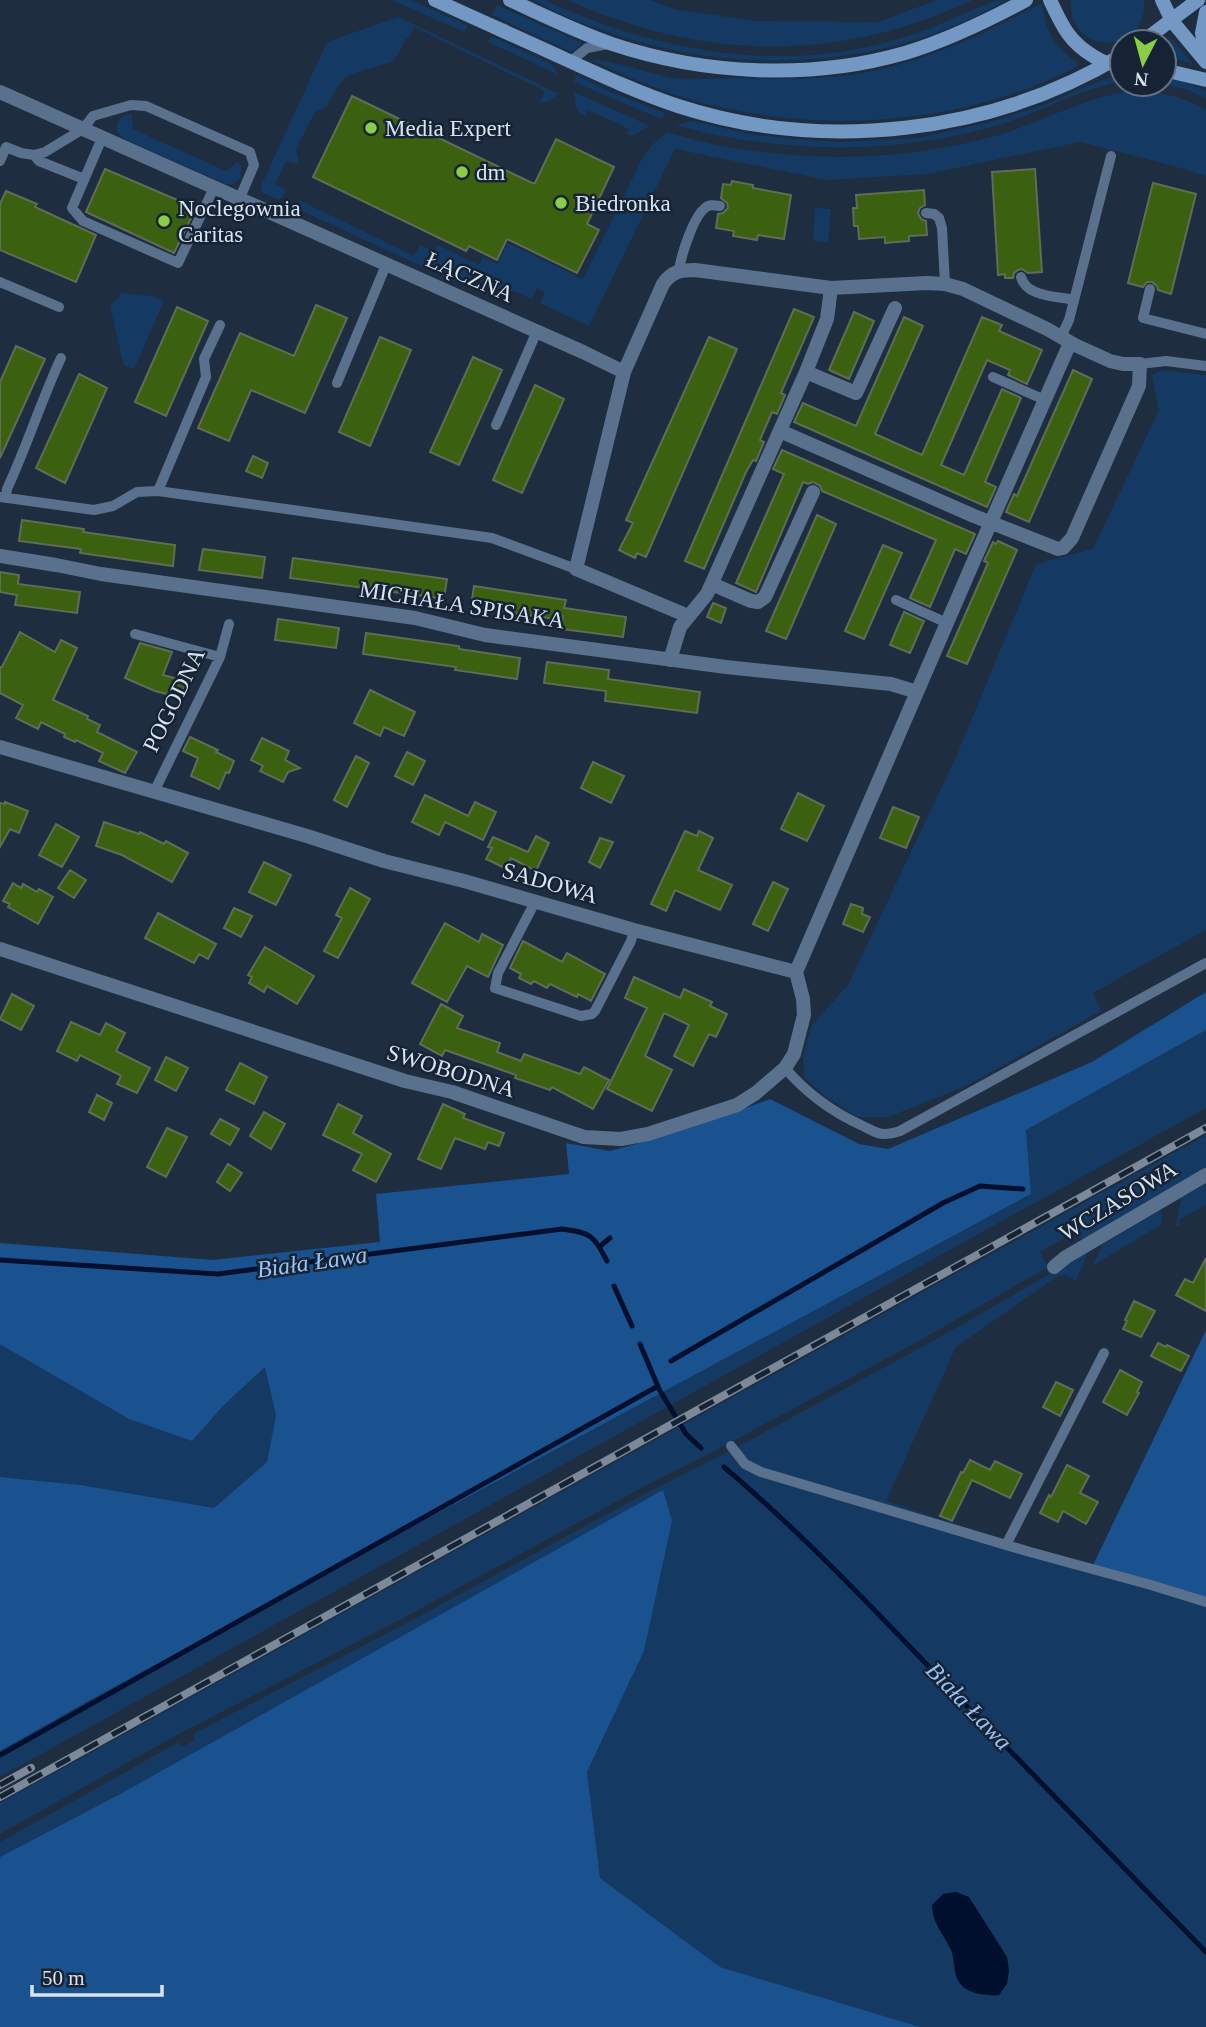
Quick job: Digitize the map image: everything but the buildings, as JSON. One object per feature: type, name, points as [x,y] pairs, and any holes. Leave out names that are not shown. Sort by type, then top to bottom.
[{"type":"street","points":[[435,0],[643,93],[700,112],[780,128],[843,131],[910,127],[984,113],[1036,96],[1108,66]]},
{"type":"street","points":[[510,0],[611,43],[670,59],[720,67],[786,70],[840,67],[881,59],[929,45],[979,25],[1026,0]]},
{"type":"street","points":[[1050,0],[1064,29],[1074,42],[1108,61]]},
{"type":"street","points":[[1162,0],[1172,21],[1206,62]]},
{"type":"street","points":[[1162,28],[1198,0]]},
{"type":"street","points":[[1206,12],[1202,33],[1206,56]]},
{"type":"street","points":[[1178,73],[1206,80]]},
{"type":"street","name":"ŁĄCZNA","points":[[0,92],[624,372]]},
{"type":"street","points":[[688,616],[576,569],[624,372],[665,280],[679,270],[831,288],[945,284],[963,289],[1115,362],[1140,364],[1136,393],[1083,514],[1068,544],[1063,548],[1052,548],[990,523],[780,431]]},
{"type":"street","points":[[670,660],[680,627],[703,600],[712,584],[806,372],[827,319],[831,288]]},
{"type":"street","points":[[806,372],[856,393],[895,308]]},
{"type":"street","points":[[796,972],[1045,400],[1066,340]]},
{"type":"street","points":[[712,584],[751,601],[758,602],[765,597],[814,492]]},
{"type":"street","name":"MICHAŁA SPISAKA","points":[[0,556],[101,575],[415,618],[485,635],[670,660],[891,684],[917,692]]},
{"type":"street","name":"SADOWA","points":[[0,747],[295,832],[384,861],[796,972]]},
{"type":"street","name":"SWOBODNA","points":[[0,949],[405,1082],[452,1092],[569,1133],[592,1138],[621,1139],[639,1136],[737,1105],[785,1068],[797,1045],[804,1015],[796,972]]},
{"type":"street","name":"WCZASOWA","points":[[1055,1267],[1066,1257],[1206,1175]]},
{"type":"lane","points":[[570,62],[587,48],[611,43]]},
{"type":"lane","points":[[0,161],[3,145],[21,153],[34,155],[45,152],[83,129],[93,117],[131,105],[146,106],[250,152],[254,165],[239,200]]},
{"type":"lane","points":[[102,138],[72,208],[83,221],[178,263],[214,188]]},
{"type":"lane","points":[[34,155],[39,162],[84,179]]},
{"type":"lane","points":[[1066,340],[1111,156]]},
{"type":"lane","points":[[679,270],[683,248],[701,211],[711,205],[720,206]]},
{"type":"lane","points":[[926,213],[934,214],[941,223],[945,284]]},
{"type":"lane","points":[[337,383],[386,265]]},
{"type":"lane","points":[[1021,277],[1024,286],[1031,290],[1074,300]]},
{"type":"lane","points":[[0,282],[60,307]]},
{"type":"lane","points":[[1150,289],[1143,318],[1206,334]]},
{"type":"lane","points":[[158,491],[206,377],[205,359],[220,325]]},
{"type":"lane","points":[[496,425],[537,331]]},
{"type":"lane","points":[[61,358],[3,498],[94,510],[113,506],[137,492],[158,491],[492,538],[576,569]]},
{"type":"lane","points":[[1140,364],[1158,361],[1206,365]]},
{"type":"lane","points":[[993,377],[1045,400]]},
{"type":"lane","points":[[896,600],[947,623]]},
{"type":"lane","name":"POGODNA","points":[[154,792],[220,657],[229,624]]},
{"type":"lane","points":[[135,634],[220,657]]},
{"type":"lane","points":[[535,902],[498,973],[495,988],[581,1016],[595,1011],[634,930]]},
{"type":"lane","points":[[785,1068],[803,1088],[848,1120],[879,1133],[900,1131],[1206,963]]},
{"type":"lane","points":[[1006,1545],[1104,1353]]},
{"type":"lane","points":[[732,1446],[745,1464],[761,1472],[1206,1602]]},
{"type":"shaded area","points":[[392,0],[411,0],[468,26],[464,32]]},
{"type":"shaded area","points":[[534,0],[544,0],[627,32],[671,44],[714,52],[803,56],[847,51],[891,41],[927,30],[989,3],[1006,0],[961,23],[913,40],[864,52],[814,59],[763,60],[712,57],[662,48],[583,23]]},
{"type":"shaded area","points":[[568,0],[649,0],[678,10],[757,21],[878,22],[937,0],[972,0],[922,21],[872,35],[821,44],[770,46],[720,43],[669,35],[618,20]]},
{"type":"shaded area","points":[[1071,0],[1144,0],[1142,18],[1136,28],[1108,28],[1108,42],[1093,40],[1081,32],[1073,19]]},
{"type":"shaded area","points":[[1039,4],[1042,5],[1046,24],[1053,38],[1077,63],[1077,67],[1031,87],[934,113],[833,121],[783,118],[733,110],[685,98],[591,60],[606,61],[679,79],[794,79],[850,75],[900,64],[948,48]]},
{"type":"shaded area","points":[[497,5],[582,43],[572,52],[492,15]]},
{"type":"shaded area","points":[[398,17],[559,94],[540,103],[545,91],[414,27],[391,62],[348,75],[339,84],[327,106],[315,112],[296,149],[298,164],[286,161],[275,184],[285,189],[285,193],[279,200],[263,193],[261,186],[327,42]]},
{"type":"shaded area","points":[[491,36],[551,64],[559,75],[488,42]]},
{"type":"shaded area","points":[[1178,46],[1193,64],[1178,60]]},
{"type":"shaded area","points":[[576,75],[665,113],[661,119],[574,82]]},
{"type":"shaded area","points":[[1108,79],[1108,85],[1002,124],[962,134],[881,146],[797,146],[756,142],[676,125],[692,121],[754,135],[839,142],[918,138],[994,121],[1043,105]]},
{"type":"shaded area","points":[[1178,80],[1206,91],[1206,99],[1178,87]]},
{"type":"shaded area","points":[[574,92],[650,126],[632,136],[627,134],[629,129],[588,110],[585,116],[577,109]]},
{"type":"shaded area","points":[[1108,95],[1108,98],[1177,98],[1206,110],[1206,176],[1080,142],[927,174],[827,180],[675,149],[589,326],[540,303],[545,292],[537,288],[532,299],[515,292],[462,285],[298,209],[299,200],[414,256],[420,245],[434,252],[438,245],[479,265],[483,257],[497,264],[508,243],[583,279],[641,161],[652,145],[667,132],[707,143],[790,155],[875,156],[959,145],[999,135]]},
{"type":"shaded area","points":[[132,114],[133,129],[226,171],[237,162],[241,166],[241,178],[232,185],[226,184],[124,139],[117,132],[117,125],[122,117]]},
{"type":"shaded area","points":[[815,208],[831,209],[828,242],[813,241]]},
{"type":"shaded area","points":[[122,293],[150,295],[164,301],[134,369],[124,366],[110,306]]},
{"type":"shaded area","points":[[1163,370],[1206,375],[1206,930],[1093,993],[1101,1011],[966,1086],[888,1117],[857,1117],[822,1094],[804,1077],[803,1055],[812,1025],[848,985],[956,757],[1036,564],[1093,549],[1159,410],[1152,375]]},
{"type":"shaded area","points":[[1206,992],[1206,1030],[1026,1130],[1031,1194],[0,1751],[0,1477],[81,1485],[214,1508],[267,1462],[276,1415],[265,1367],[223,1406],[192,1441],[129,1419],[0,1345],[0,1243],[213,1260],[380,1242],[376,1194],[569,1174],[566,1143],[610,1151],[770,1099],[859,1144],[888,1149],[1092,1062]]},
{"type":"shaded area","points":[[1206,1030],[1206,1108],[0,1777],[0,1751],[90,1700],[1031,1194],[1026,1130]]},
{"type":"shaded area","points":[[1206,1135],[1206,1168],[1085,1238],[1080,1239],[1073,1233],[1040,1252],[1048,1267],[919,1341],[409,1615],[177,1735],[0,1834],[0,1803]]},
{"type":"shaded area","points":[[1206,1184],[1206,1205],[1180,1219],[1179,1226],[1176,1226],[1181,1198]]},
{"type":"shaded area","points":[[1161,1210],[1160,1225],[1092,1266],[1103,1244]]},
{"type":"shaded area","points":[[1088,1252],[1076,1281],[1059,1275],[956,1347],[886,1501],[1003,1540],[1206,1597],[1206,2027],[920,2027],[720,1967],[600,1878],[587,1772],[644,1651],[122,1793],[0,1857],[0,1842],[179,1742],[182,1747],[195,1740],[193,1734],[403,1625],[635,1499],[729,1451],[740,1452],[739,1446],[931,1342]]},
{"type":"shaded area","points":[[1206,1330],[1206,1597],[1093,1565]]},
{"type":"shaded area","points":[[0,1345],[129,1419],[192,1441],[223,1406],[266,1366],[276,1415],[267,1462],[214,1508],[81,1485],[0,1477]]},
{"type":"shaded area","points":[[663,1490],[672,1521],[644,1651],[587,1772],[600,1878],[720,1967],[920,2027],[0,2027],[0,1857],[122,1793]]},
{"type":"shaded area","points":[[956,1892],[969,1897],[1007,1957],[1007,1984],[999,1995],[972,1992],[962,1986],[957,1978],[952,1954],[936,1924],[932,1905],[943,1894]]},
{"type":"waterway","points":[[671,1361],[943,1203],[980,1186],[1023,1189]]},
{"type":"waterway","name":"Biała Ława","points":[[0,1260],[218,1274],[562,1229],[586,1234],[595,1241],[607,1261]]},
{"type":"waterway","points":[[599,1247],[610,1238]]},
{"type":"waterway","name":"Biała Ława","points":[[614,1286],[632,1326]]},
{"type":"waterway","name":"Biała Ława","points":[[640,1344],[659,1389],[686,1434],[701,1448]]},
{"type":"waterway","points":[[0,1755],[658,1386]]},
{"type":"waterway","name":"Biała Ława","points":[[724,1467],[791,1527],[855,1590],[1206,1952]]},
{"type":"railway","points":[[0,1797],[1206,1128]]},
{"type":"railway","points":[[0,1785],[31,1768]]},
{"type":"place","name":"Media Expert","points":[[371,128]]},
{"type":"place","name":"dm","points":[[462,172]]},
{"type":"place","name":"Biedronka","points":[[561,203]]},
{"type":"place","name":"Noclegownia Caritas","points":[[164,221]]}]
